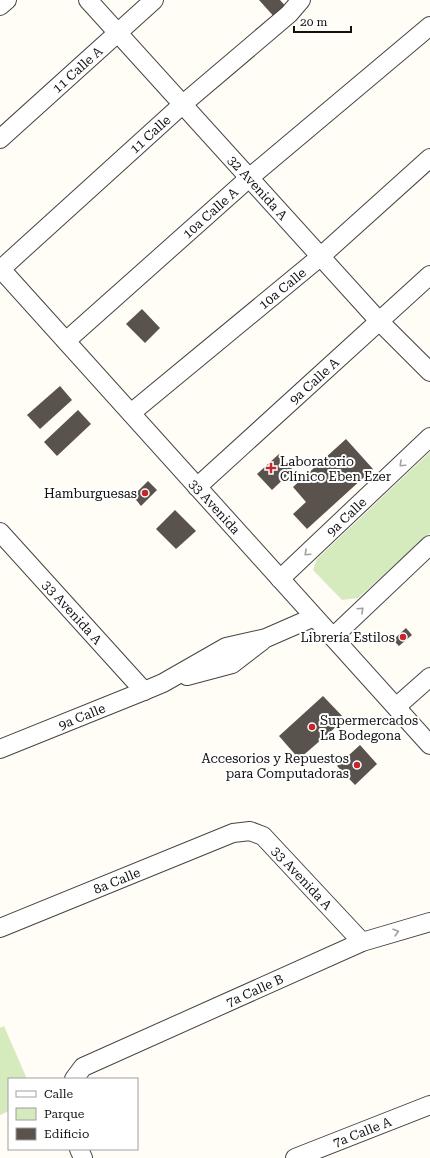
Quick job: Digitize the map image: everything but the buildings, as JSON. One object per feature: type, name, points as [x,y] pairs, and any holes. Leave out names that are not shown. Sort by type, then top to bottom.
[{"type":"street","points":[[0,6],[7,0]]},
{"type":"street","name":"32 Avenida A","points":[[88,0],[320,257],[379,321],[430,372]]},
{"type":"street","name":"11 Calle A","points":[[0,139],[154,0]]},
{"type":"street","name":"11 Calle","points":[[0,268],[183,104],[289,14],[300,0]]},
{"type":"street","name":"10a Calle A","points":[[66,341],[249,178],[430,26]]},
{"type":"street","name":"10a Calle","points":[[131,413],[320,257],[430,158]]},
{"type":"street","name":"33 Avenida","points":[[0,268],[430,745]]},
{"type":"street","name":"9a Calle A","points":[[198,487],[430,275]]},
{"type":"street","name":"9a Calle","points":[[280,579],[430,437]]},
{"type":"street","name":"33 Avenida A","points":[[2,538],[144,691]]},
{"type":"street","points":[[332,637],[430,545]]},
{"type":"street","name":"9a Calle","points":[[0,749],[163,683],[226,647],[266,638],[314,617]]},
{"type":"street","points":[[396,707],[430,677]]},
{"type":"street","name":"33 Avenida A","points":[[233,833],[250,831],[263,836],[362,942]]},
{"type":"street","name":"8a Calle","points":[[0,928],[233,833]]},
{"type":"street","name":"7a Calle B","points":[[78,1073],[362,942],[430,922]]},
{"type":"street","name":"7a Calle A","points":[[295,1158],[430,1105]]},
{"type":"green space","points":[[430,452],[430,533],[358,598],[342,600],[313,570],[317,559]]},
{"type":"green space","points":[[4,1026],[27,1078],[8,1078],[8,1111],[0,1115],[0,1028]]},
{"type":"place","name":"Laboratorio Clínico Eben Ezer","points":[[271,468]]},
{"type":"place","name":"Hamburguesas","points":[[145,493]]},
{"type":"place","name":"Librería Estilos","points":[[403,637]]},
{"type":"place","name":"Supermercados La Bodegona","points":[[312,727]]},
{"type":"place","name":"Accesorios y Repuestos para Computadoras","points":[[357,765]]}]
